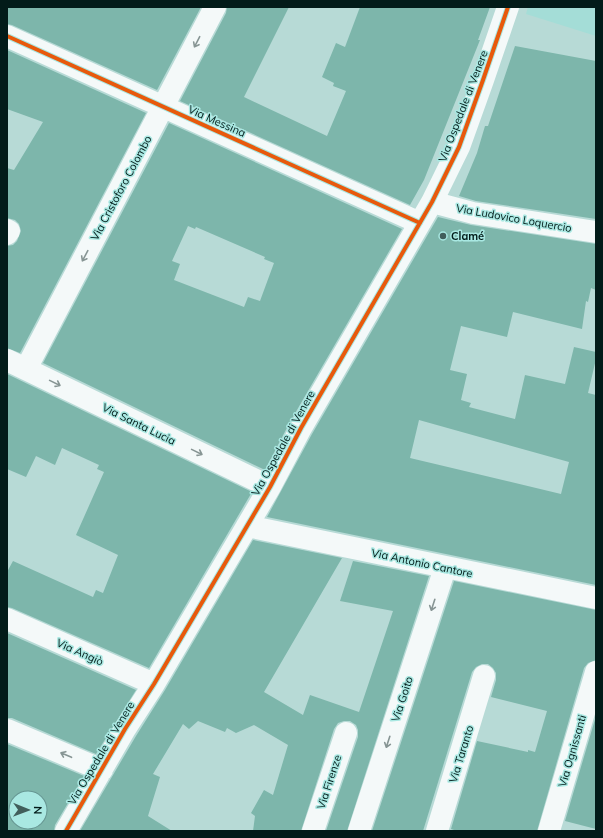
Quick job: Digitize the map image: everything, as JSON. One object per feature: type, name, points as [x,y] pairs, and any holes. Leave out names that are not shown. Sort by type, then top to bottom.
[{"type":"street","name":"Via Cristoforo Colombo","points":[[17,365],[164,107],[215,7]]},
{"type":"street","name":"Via Ospedale di Venere","points":[[66,831],[125,729],[154,684],[270,487],[301,428],[432,202],[458,147],[484,80],[508,7]]},
{"type":"street","name":"Via Messina","points":[[7,36],[420,223]]},
{"type":"street","name":"Via Ludovico Loquercio","points":[[432,202],[473,213],[596,232]]},
{"type":"street","points":[[7,230],[9,231],[7,234]]},
{"type":"street","name":"Via Santa Lucia","points":[[17,365],[270,487]]},
{"type":"street","name":"Via Antonio Cantore","points":[[247,526],[596,598]]},
{"type":"street","name":"Via Goito","points":[[359,831],[445,568]]},
{"type":"street","name":"Via Angiò","points":[[7,619],[154,684]]},
{"type":"street","name":"Via Ognissanti","points":[[549,831],[596,672]]},
{"type":"street","name":"Via Taranto","points":[[437,831],[484,676]]},
{"type":"street","points":[[7,730],[102,770]]},
{"type":"street","name":"Via Firenze","points":[[313,831],[346,733]]},
{"type":"shaded area","points":[[528,7],[596,7],[596,36],[526,14]]},
{"type":"building","points":[[7,7],[201,7],[157,90],[7,24]]},
{"type":"building","points":[[227,7],[289,7],[244,97],[327,136],[346,91],[333,86],[334,83],[322,77],[336,43],[345,47],[360,7],[490,7],[478,40],[480,40],[424,180],[410,205],[180,101],[226,13]]},
{"type":"building","points":[[515,46],[596,61],[596,219],[476,201],[459,196],[477,153],[485,126],[488,126]]},
{"type":"building","points":[[7,50],[146,113],[20,353],[7,348],[7,246],[13,245],[17,241],[21,231],[19,224],[15,220],[7,218],[7,168],[14,170],[43,122],[7,109]]},
{"type":"building","points":[[169,123],[402,229],[290,422],[265,470],[43,363]],"holes":[[[188,226],[195,229],[196,227],[265,257],[264,259],[274,263],[260,301],[248,297],[244,307],[174,280],[180,264],[172,261]]]},
{"type":"building","points":[[438,217],[471,225],[596,244],[596,290],[591,288],[588,302],[586,301],[582,329],[513,312],[507,337],[461,326],[450,370],[467,374],[461,400],[471,403],[469,407],[515,419],[525,375],[565,384],[574,347],[596,352],[596,359],[588,393],[596,395],[596,585],[267,517],[312,434]],"holes":[[[419,420],[569,462],[561,494],[410,458]]]},
{"type":"building","points":[[7,374],[252,492],[149,668],[7,607],[7,572],[13,561],[93,597],[96,590],[103,593],[118,555],[76,535],[104,472],[97,469],[99,465],[62,448],[55,465],[36,456],[26,477],[7,469]]},
{"type":"building","points":[[253,540],[342,558],[264,692],[303,715],[310,695],[359,712],[393,611],[340,601],[353,561],[429,576],[347,831],[326,831],[358,737],[356,725],[350,721],[338,723],[334,729],[301,831],[253,831],[255,816],[251,813],[264,790],[273,795],[288,745],[254,725],[236,733],[227,728],[225,732],[198,721],[189,729],[183,724],[153,774],[160,777],[148,816],[172,831],[80,831],[165,690]]},
{"type":"building","points":[[454,581],[596,610],[596,660],[588,663],[584,668],[537,831],[457,831],[451,829],[477,741],[528,752],[528,750],[535,752],[547,711],[491,697],[496,680],[496,673],[488,664],[482,664],[476,667],[472,672],[423,831],[372,831]]},
{"type":"building","points":[[7,633],[136,690],[96,754],[12,718],[7,718]]},
{"type":"building","points":[[596,716],[596,829],[565,821]]},
{"type":"building","points":[[7,744],[84,776],[55,825],[54,831],[7,831]]},
{"type":"cycle path","points":[[66,831],[125,729],[154,684],[270,487],[301,428],[432,202],[459,147],[508,7]]},
{"type":"cycle path","points":[[7,36],[420,223]]},
{"type":"place","name":"Clamé","points":[[443,236]]}]
